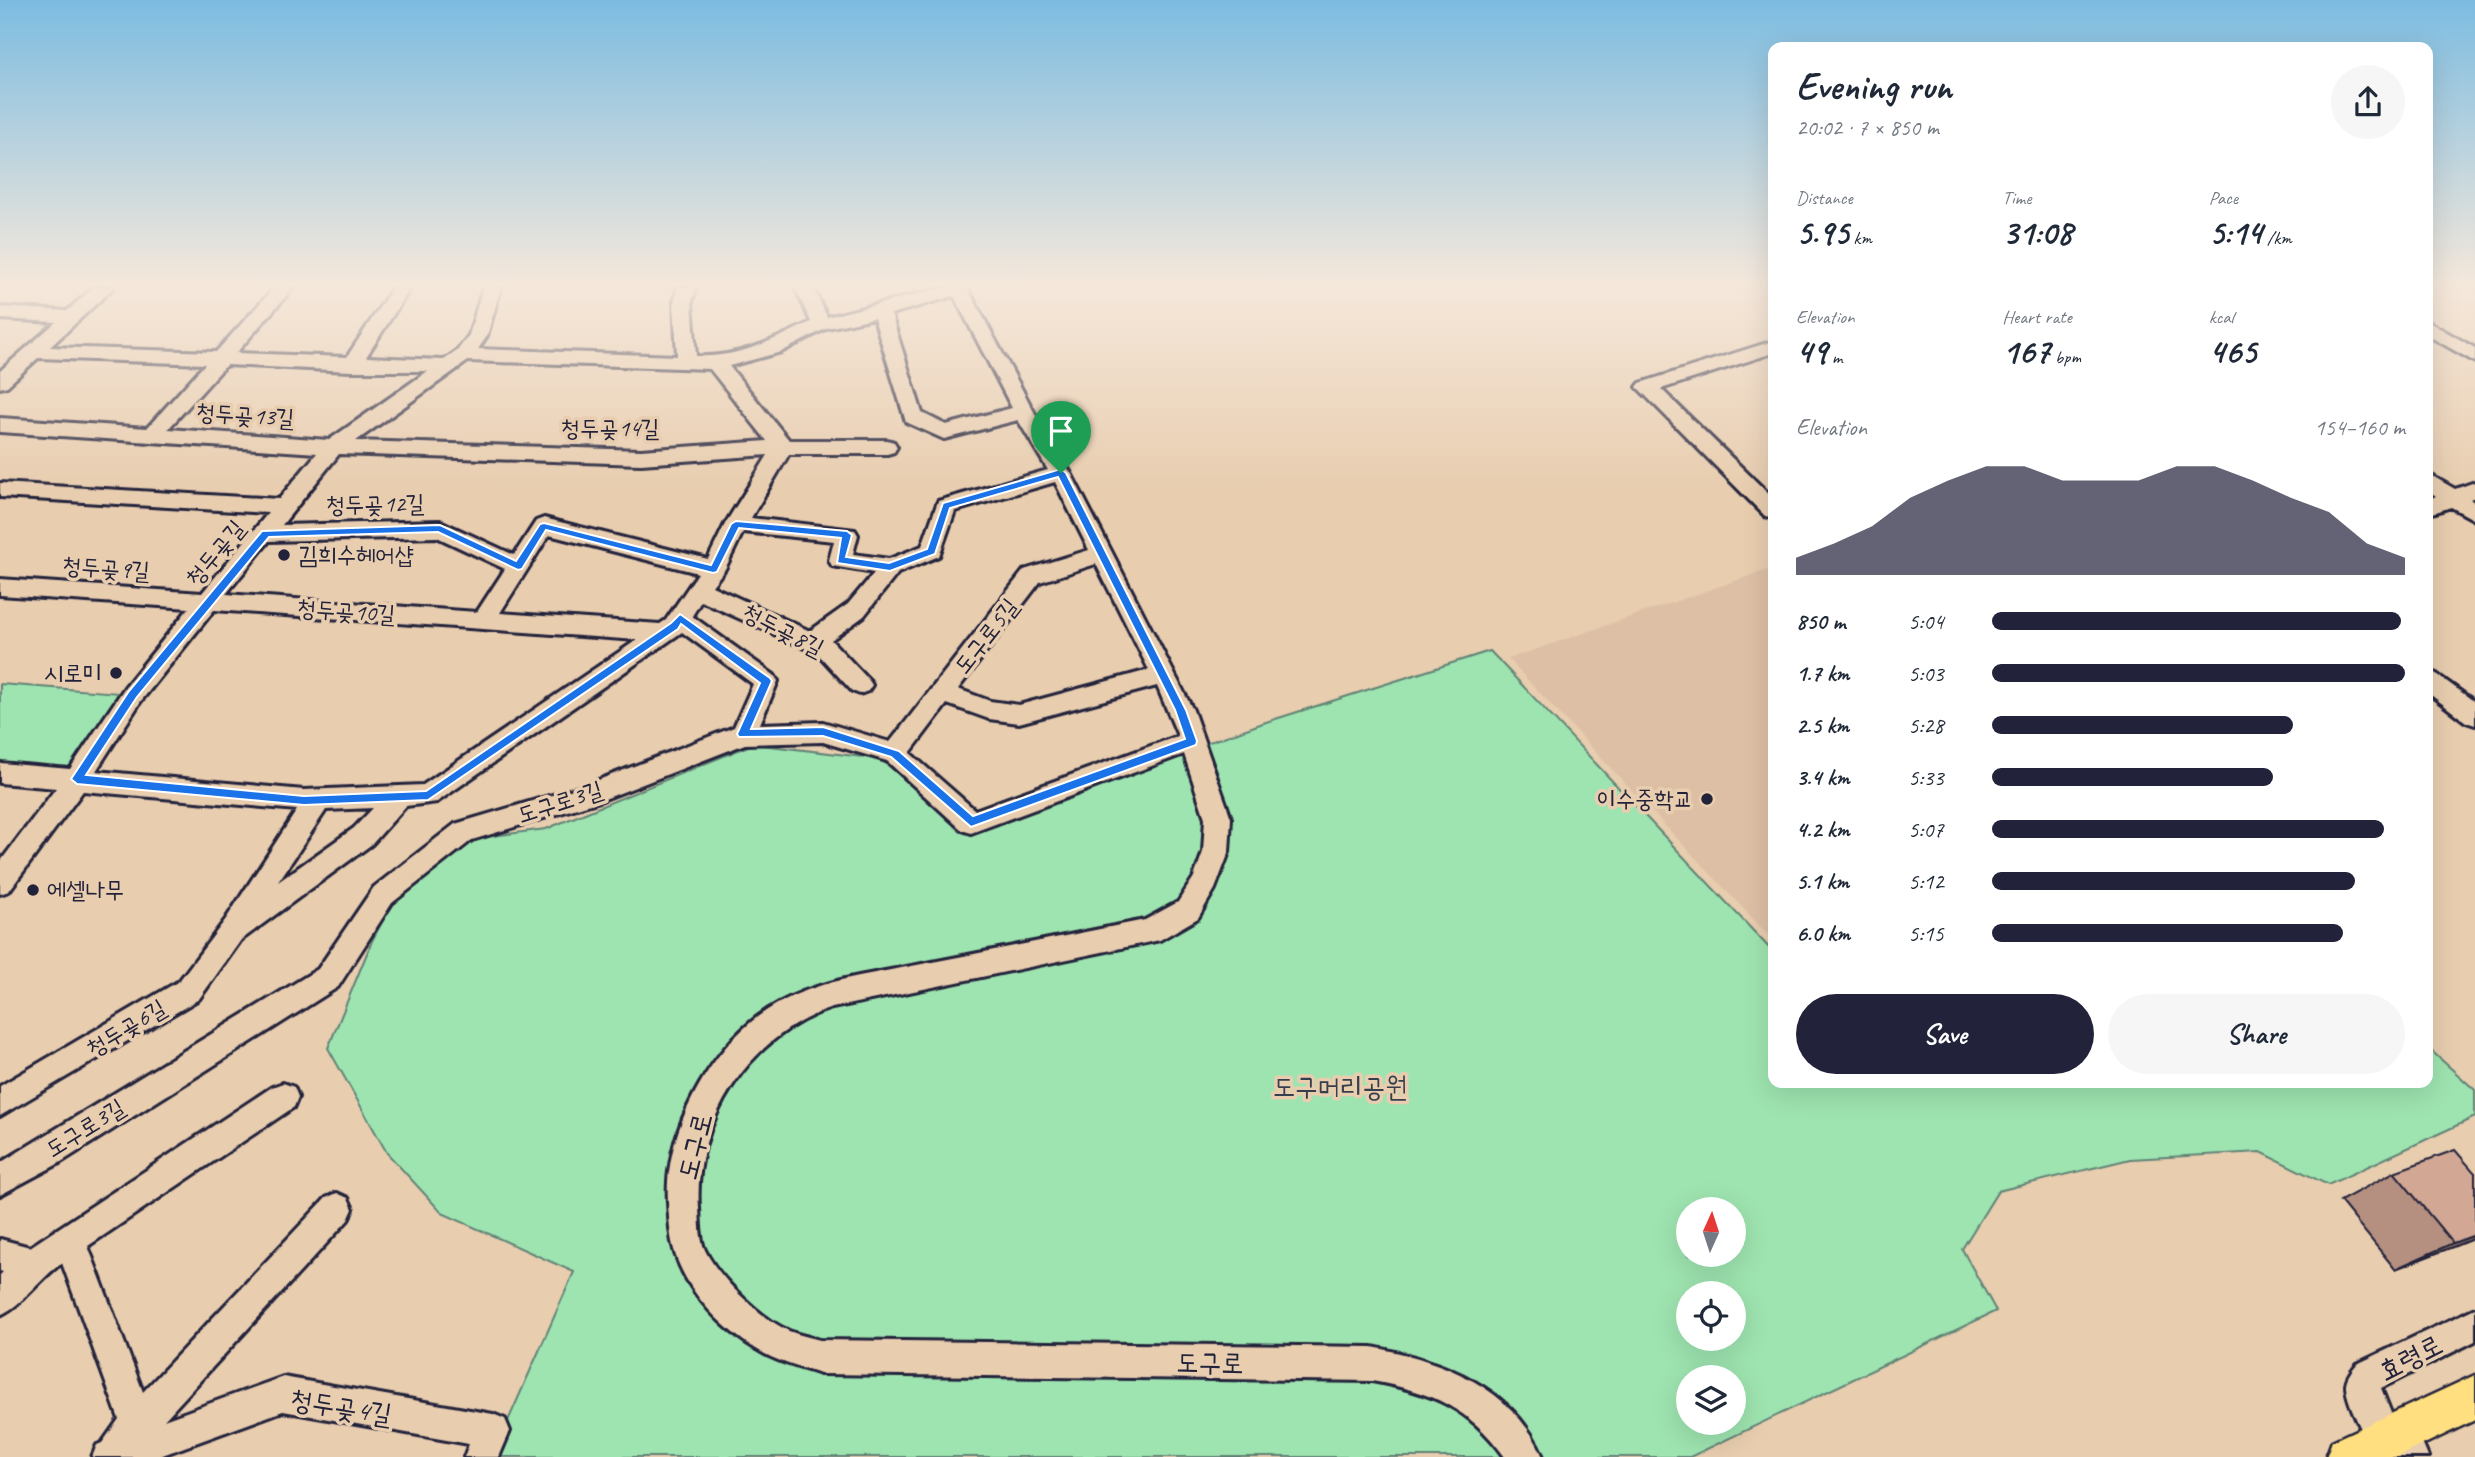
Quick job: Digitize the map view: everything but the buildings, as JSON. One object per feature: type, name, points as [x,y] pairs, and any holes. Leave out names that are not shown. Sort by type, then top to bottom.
[{"type":"main road","name":"효령로","points":[[2381,1451],[2475,1398]]},
{"type":"street","points":[[0,382],[29,355]]},
{"type":"street","points":[[103,355],[351,365],[454,360],[716,363],[747,355]]},
{"type":"street","name":"청두곶13길","points":[[152,435],[225,355]]},
{"type":"street","points":[[351,365],[358,355]]},
{"type":"street","name":"청두곶길","points":[[0,883],[77,779],[133,694],[333,447],[459,355]]},
{"type":"street","points":[[687,355],[687,361]]},
{"type":"street","points":[[894,355],[913,417],[944,432],[1024,412]]},
{"type":"street","name":"도구로","points":[[994,355],[1024,412],[1061,473],[1181,710],[1218,818],[1216,852],[1206,881],[1188,910],[1150,931],[832,995],[803,1005],[776,1019],[731,1063],[696,1118],[682,1178],[688,1251],[709,1286],[741,1315],[778,1343],[820,1357],[1372,1364],[1419,1372],[1461,1391],[1496,1418],[1526,1457]]},
{"type":"street","points":[[1748,355],[1647,387],[1768,506]]},
{"type":"street","points":[[0,773],[318,800],[428,795],[672,625],[713,569],[736,524],[783,447],[716,363]]},
{"type":"street","name":"청두곶13길","points":[[0,425],[333,447]]},
{"type":"street","name":"청두곶14길","points":[[333,447],[641,457],[783,447],[887,447]]},
{"type":"street","points":[[736,524],[847,535],[840,560],[890,567],[931,551],[946,506],[1061,473]]},
{"type":"street","points":[[2433,484],[2475,513]]},
{"type":"street","points":[[2433,506],[2475,489]]},
{"type":"street","points":[[0,490],[287,507]]},
{"type":"street","points":[[484,620],[544,526],[713,569]]},
{"type":"street","name":"청두곶12길","points":[[266,533],[440,529],[518,566]]},
{"type":"street","name":"도구로5길","points":[[895,754],[1032,576],[1102,554]]},
{"type":"street","points":[[812,641],[852,615],[867,600],[890,567]]},
{"type":"street","name":"청두곶9길","points":[[0,587],[208,601]]},
{"type":"street","name":"청두곶8길","points":[[697,589],[826,648],[860,685]]},
{"type":"street","name":"청두곶10길","points":[[208,601],[484,620],[672,625]]},
{"type":"street","name":"청두곶8길","points":[[672,625],[766,681],[743,734]]},
{"type":"street","points":[[942,693],[989,710],[1018,714],[1163,675]]},
{"type":"street","points":[[2433,684],[2475,715]]},
{"type":"street","name":"도구로3길","points":[[0,1180],[328,978],[383,895],[464,832],[588,795],[743,734],[823,732],[895,754],[971,822],[1192,741]]},
{"type":"street","name":"청두곶6길","points":[[231,931],[363,836],[400,796]]},
{"type":"street","name":"청두곶6길","points":[[0,1102],[189,990],[318,800]]},
{"type":"street","points":[[0,1299],[33,1264],[69,1238],[283,1097]]},
{"type":"street","name":"청두곶4길","points":[[111,1456],[138,1423],[337,1209]]},
{"type":"street","points":[[69,1238],[138,1423]]},
{"type":"street","points":[[0,1255],[33,1264]]},
{"type":"street","name":"효령로","points":[[2381,1451],[2364,1396],[2363,1383],[2369,1376],[2475,1324]]},
{"type":"street","name":"청두곶4길","points":[[111,1456],[283,1394],[487,1444]]},
{"type":"shaded area","name":"이수중학교","points":[[1768,570],[1768,935],[1508,659]]},
{"type":"green space","name":"도구머리공원","points":[[1490,651],[1768,947],[1768,1088],[2433,1088],[2433,1052],[2475,1090],[2475,1117],[2328,1185],[2261,1152],[2130,1159],[1998,1191],[1962,1249],[1996,1311],[1746,1430],[1746,1365],[1676,1365],[1676,1435],[1736,1435],[1690,1457],[492,1457],[574,1272],[442,1213],[387,1153],[328,1048],[372,941],[397,893],[461,840],[546,829],[753,744],[880,759],[965,828],[1266,722]]},
{"type":"green space","points":[[0,684],[133,694],[77,779],[0,773]]},
{"type":"place","name":"김희수헤어샵","points":[[284,555]]},
{"type":"place","name":"시로미","points":[[116,673]]},
{"type":"place","name":"이수중학교","points":[[1707,799]]},
{"type":"place","name":"에셀나무","points":[[33,890]]},
{"type":"route","points":[[1061,473],[1181,710],[1192,741],[971,822],[895,754],[823,732],[743,734],[766,681],[680,618],[674,626],[428,795],[304,800],[77,779],[133,694],[266,533],[440,529],[518,566],[544,526],[713,569],[736,524],[847,535],[840,560],[890,567],[931,551],[939,535],[946,506],[1061,473]]}]
